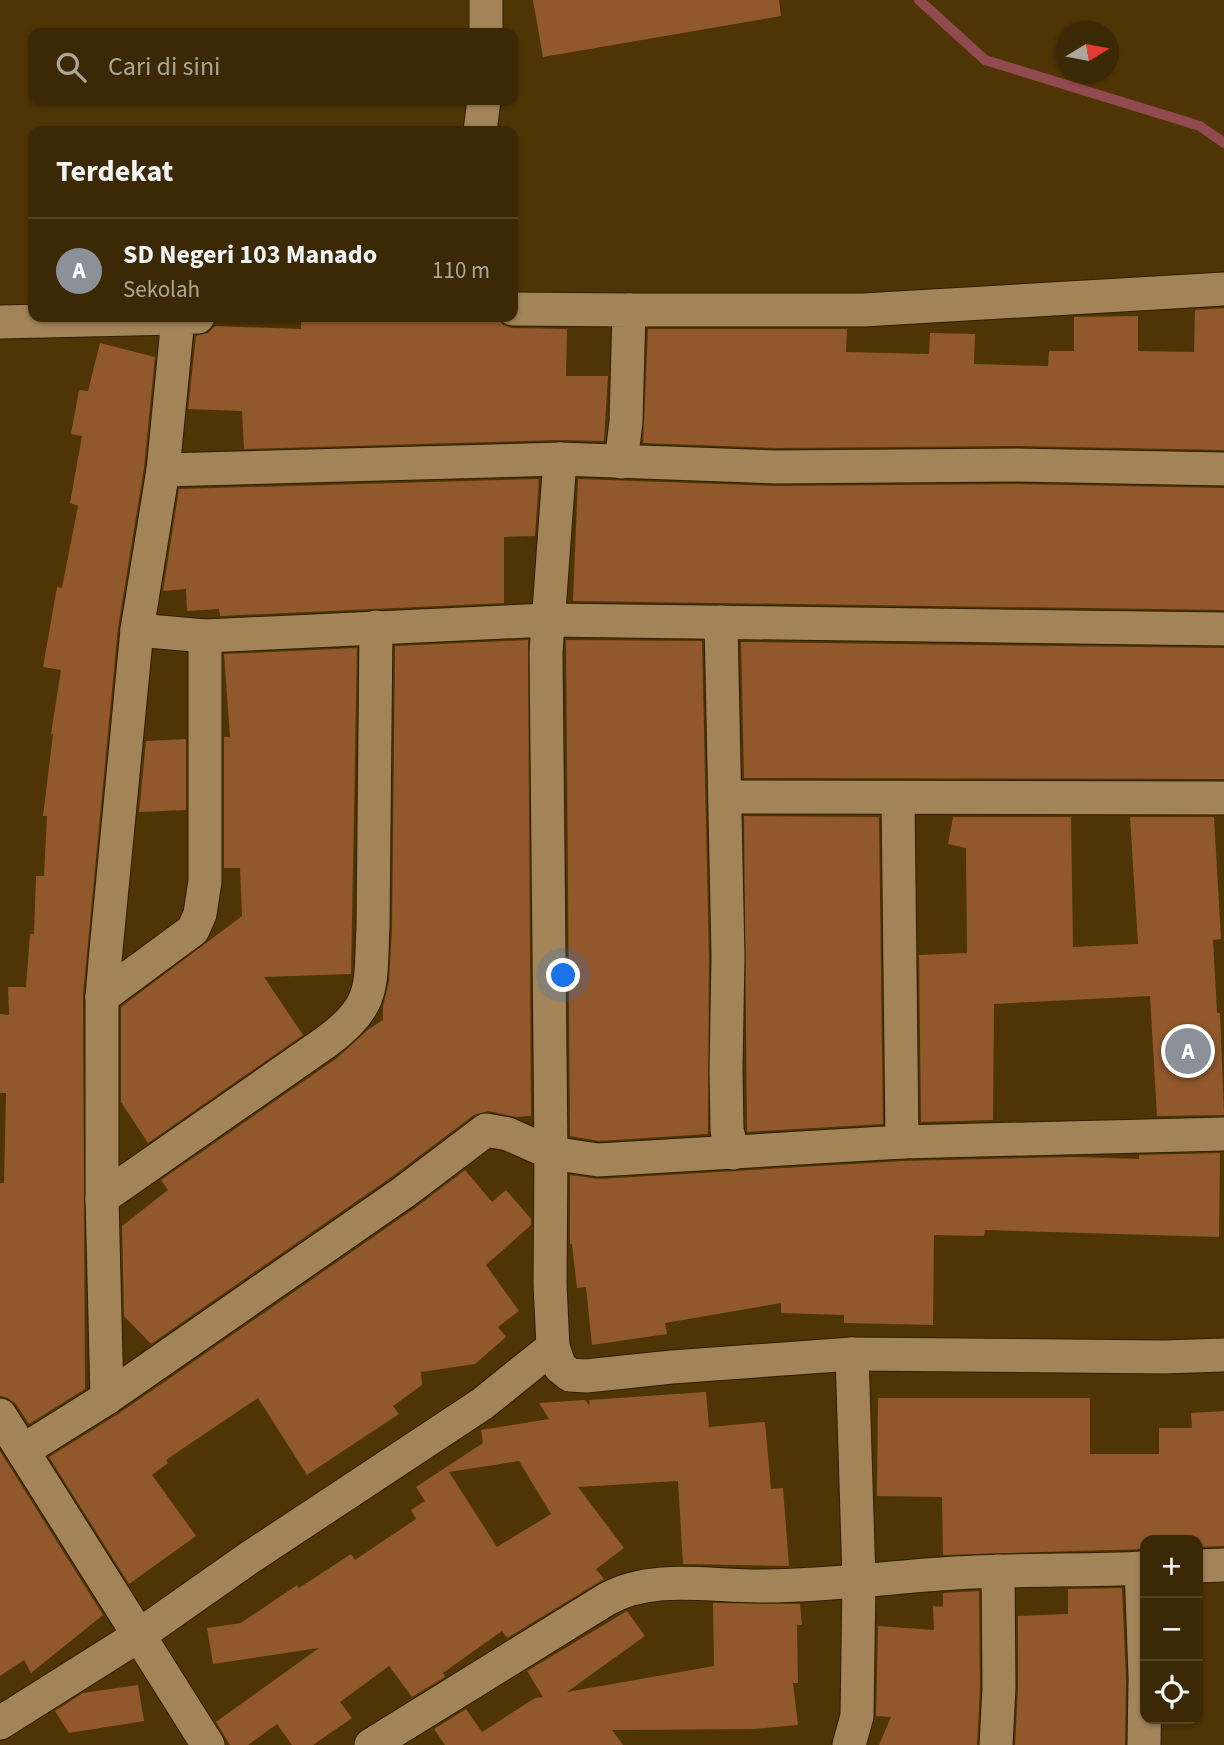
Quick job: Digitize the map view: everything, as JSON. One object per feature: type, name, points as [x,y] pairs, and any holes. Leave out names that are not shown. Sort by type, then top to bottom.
[{"type":"street","points":[[486,0],[486,28]]},
{"type":"street","points":[[481,126],[483,105]]},
{"type":"street","points":[[518,309],[863,310],[1224,289]]},
{"type":"street","points":[[621,462],[626,422],[629,310]]},
{"type":"street","points":[[0,322],[28,321]]},
{"type":"street","points":[[107,1398],[102,1198],[102,997],[137,630],[187,322]]},
{"type":"street","points":[[560,459],[546,666],[550,1284],[553,1347],[560,1367],[570,1376],[852,1354],[1164,1357],[1224,1355]]},
{"type":"street","points":[[163,470],[560,459],[776,467],[1016,465],[1224,469]]},
{"type":"street","points":[[137,630],[205,636],[548,620],[1224,629]]},
{"type":"street","points":[[721,622],[728,956],[727,1130],[733,1153]]},
{"type":"street","points":[[102,1198],[335,1036],[362,1011],[371,974],[376,627]]},
{"type":"street","points":[[102,997],[192,930],[200,914],[205,881],[205,636]]},
{"type":"street","points":[[725,797],[1224,798]]},
{"type":"street","points":[[898,798],[902,1142]]},
{"type":"street","points":[[24,1450],[107,1398],[404,1192],[480,1132],[492,1129],[551,1153],[598,1160],[902,1142],[1224,1134]]},
{"type":"street","points":[[0,1723],[138,1636],[249,1558],[482,1404],[553,1347]]},
{"type":"street","points":[[849,1745],[857,1716],[859,1580],[852,1354]]},
{"type":"street","points":[[0,1415],[208,1745]]},
{"type":"street","points":[[1203,1566],[1224,1565]]},
{"type":"street","points":[[371,1745],[619,1592],[638,1587],[662,1584],[766,1587],[998,1571],[1140,1568]]},
{"type":"street","points":[[996,1745],[999,1688],[998,1571]]},
{"type":"street","points":[[1144,1598],[1145,1661]]},
{"type":"street","points":[[1144,1724],[1144,1745]]},
{"type":"building","points":[[533,0],[779,0],[781,16],[543,57]]},
{"type":"building","points":[[1224,308],[1224,450],[1016,446],[776,448],[643,443],[648,329],[847,329],[846,352],[929,354],[930,333],[975,334],[974,364],[1048,366],[1049,351],[1074,351],[1074,317],[1138,316],[1138,351],[1194,352],[1195,310]]},
{"type":"building","points":[[301,322],[500,322],[512,328],[567,329],[566,376],[608,376],[604,441],[244,449],[242,411],[188,409],[196,336],[208,333],[215,326],[301,329]]},
{"type":"building","points":[[100,343],[155,357],[144,468],[118,628],[83,995],[85,1389],[29,1424],[16,1404],[0,1396],[0,1183],[4,1183],[6,1093],[0,1093],[0,1014],[9,1015],[8,987],[26,987],[30,934],[34,934],[36,876],[44,876],[47,816],[43,816],[61,670],[43,667],[57,587],[62,588],[78,506],[70,503],[82,436],[71,434],[79,390],[88,391]]},
{"type":"building","points":[[539,479],[535,536],[504,537],[504,603],[220,616],[219,609],[187,611],[186,589],[163,591],[179,489]]},
{"type":"building","points":[[578,479],[776,486],[1016,484],[1224,488],[1224,610],[573,601]]},
{"type":"building","points":[[528,640],[531,1116],[516,1117],[489,1111],[474,1115],[393,1176],[151,1344],[124,1316],[122,1226],[168,1190],[161,1180],[337,1058],[383,1020],[383,1006],[389,981],[392,928],[395,646]]},
{"type":"building","points":[[566,640],[702,641],[709,956],[708,1134],[599,1141],[570,1136]]},
{"type":"building","points":[[741,642],[1224,648],[1224,779],[744,778]]},
{"type":"building","points":[[357,648],[351,974],[264,977],[303,1035],[148,1143],[121,1102],[121,1007],[242,916],[240,868],[224,868],[224,737],[230,737],[224,654]]},
{"type":"building","points":[[186,739],[186,810],[139,812],[146,741]]},
{"type":"building","points":[[744,816],[879,817],[883,1124],[747,1132]]},
{"type":"building","points":[[953,817],[1071,817],[1073,947],[1138,944],[1130,817],[1214,817],[1221,939],[1213,940],[1217,1013],[1220,1013],[1224,1115],[1157,1116],[1150,996],[994,1004],[993,1120],[921,1122],[919,955],[967,953],[966,848],[948,844]]},
{"type":"building","points":[[1220,1153],[1219,1237],[985,1230],[984,1236],[934,1235],[933,1325],[844,1323],[844,1315],[781,1313],[781,1303],[665,1323],[667,1334],[592,1345],[586,1287],[577,1288],[570,1244],[570,1175],[599,1179],[903,1161],[1074,1157],[1139,1159],[1139,1155]]},
{"type":"building","points":[[465,1170],[492,1202],[506,1190],[531,1219],[531,1225],[486,1265],[519,1311],[498,1327],[506,1337],[475,1364],[421,1372],[422,1385],[393,1406],[399,1414],[307,1475],[258,1398],[166,1460],[168,1463],[152,1475],[196,1536],[129,1584],[49,1457],[118,1414],[415,1208]]},
{"type":"building","points":[[706,1392],[709,1427],[765,1422],[771,1489],[783,1488],[789,1566],[683,1564],[678,1481],[578,1487],[624,1548],[596,1569],[604,1579],[507,1638],[502,1631],[443,1673],[445,1677],[412,1697],[389,1666],[340,1702],[352,1718],[313,1745],[292,1745],[277,1724],[248,1745],[230,1745],[216,1722],[319,1648],[213,1664],[207,1628],[241,1623],[297,1585],[299,1588],[351,1554],[355,1560],[416,1519],[411,1510],[425,1501],[416,1487],[483,1443],[481,1430],[549,1419],[539,1403],[585,1400],[590,1406],[589,1400]],"holes":[[[519,1461],[551,1514],[497,1547],[449,1472]]]},
{"type":"building","points":[[878,1398],[1090,1398],[1090,1454],[1159,1454],[1159,1428],[1192,1428],[1191,1413],[1224,1411],[1224,1546],[1203,1547],[1203,1535],[1140,1535],[1140,1549],[943,1555],[942,1497],[877,1496]]},
{"type":"building","points":[[0,1451],[103,1615],[31,1673],[24,1660],[0,1676]]},
{"type":"building","points":[[1122,1588],[1126,1679],[1125,1745],[1015,1745],[1018,1616],[1068,1614],[1068,1589]]},
{"type":"building","points":[[979,1591],[980,1688],[977,1745],[879,1745],[891,1717],[876,1716],[878,1626],[934,1630],[933,1606],[943,1607],[943,1593]]},
{"type":"building","points":[[713,1603],[800,1604],[802,1625],[797,1625],[798,1683],[793,1683],[798,1725],[754,1729],[612,1730],[623,1745],[445,1745],[434,1729],[466,1709],[482,1732],[535,1698],[543,1697],[527,1671],[627,1611],[645,1636],[567,1692],[714,1666]]},
{"type":"building","points":[[138,1685],[144,1721],[69,1733],[55,1711],[83,1693]]},
{"type":"waterway","points":[[919,0],[985,60],[1200,126],[1224,143]]},
{"type":"place","name":"SD Negeri 103 Manado","points":[[1188,1051]]}]
